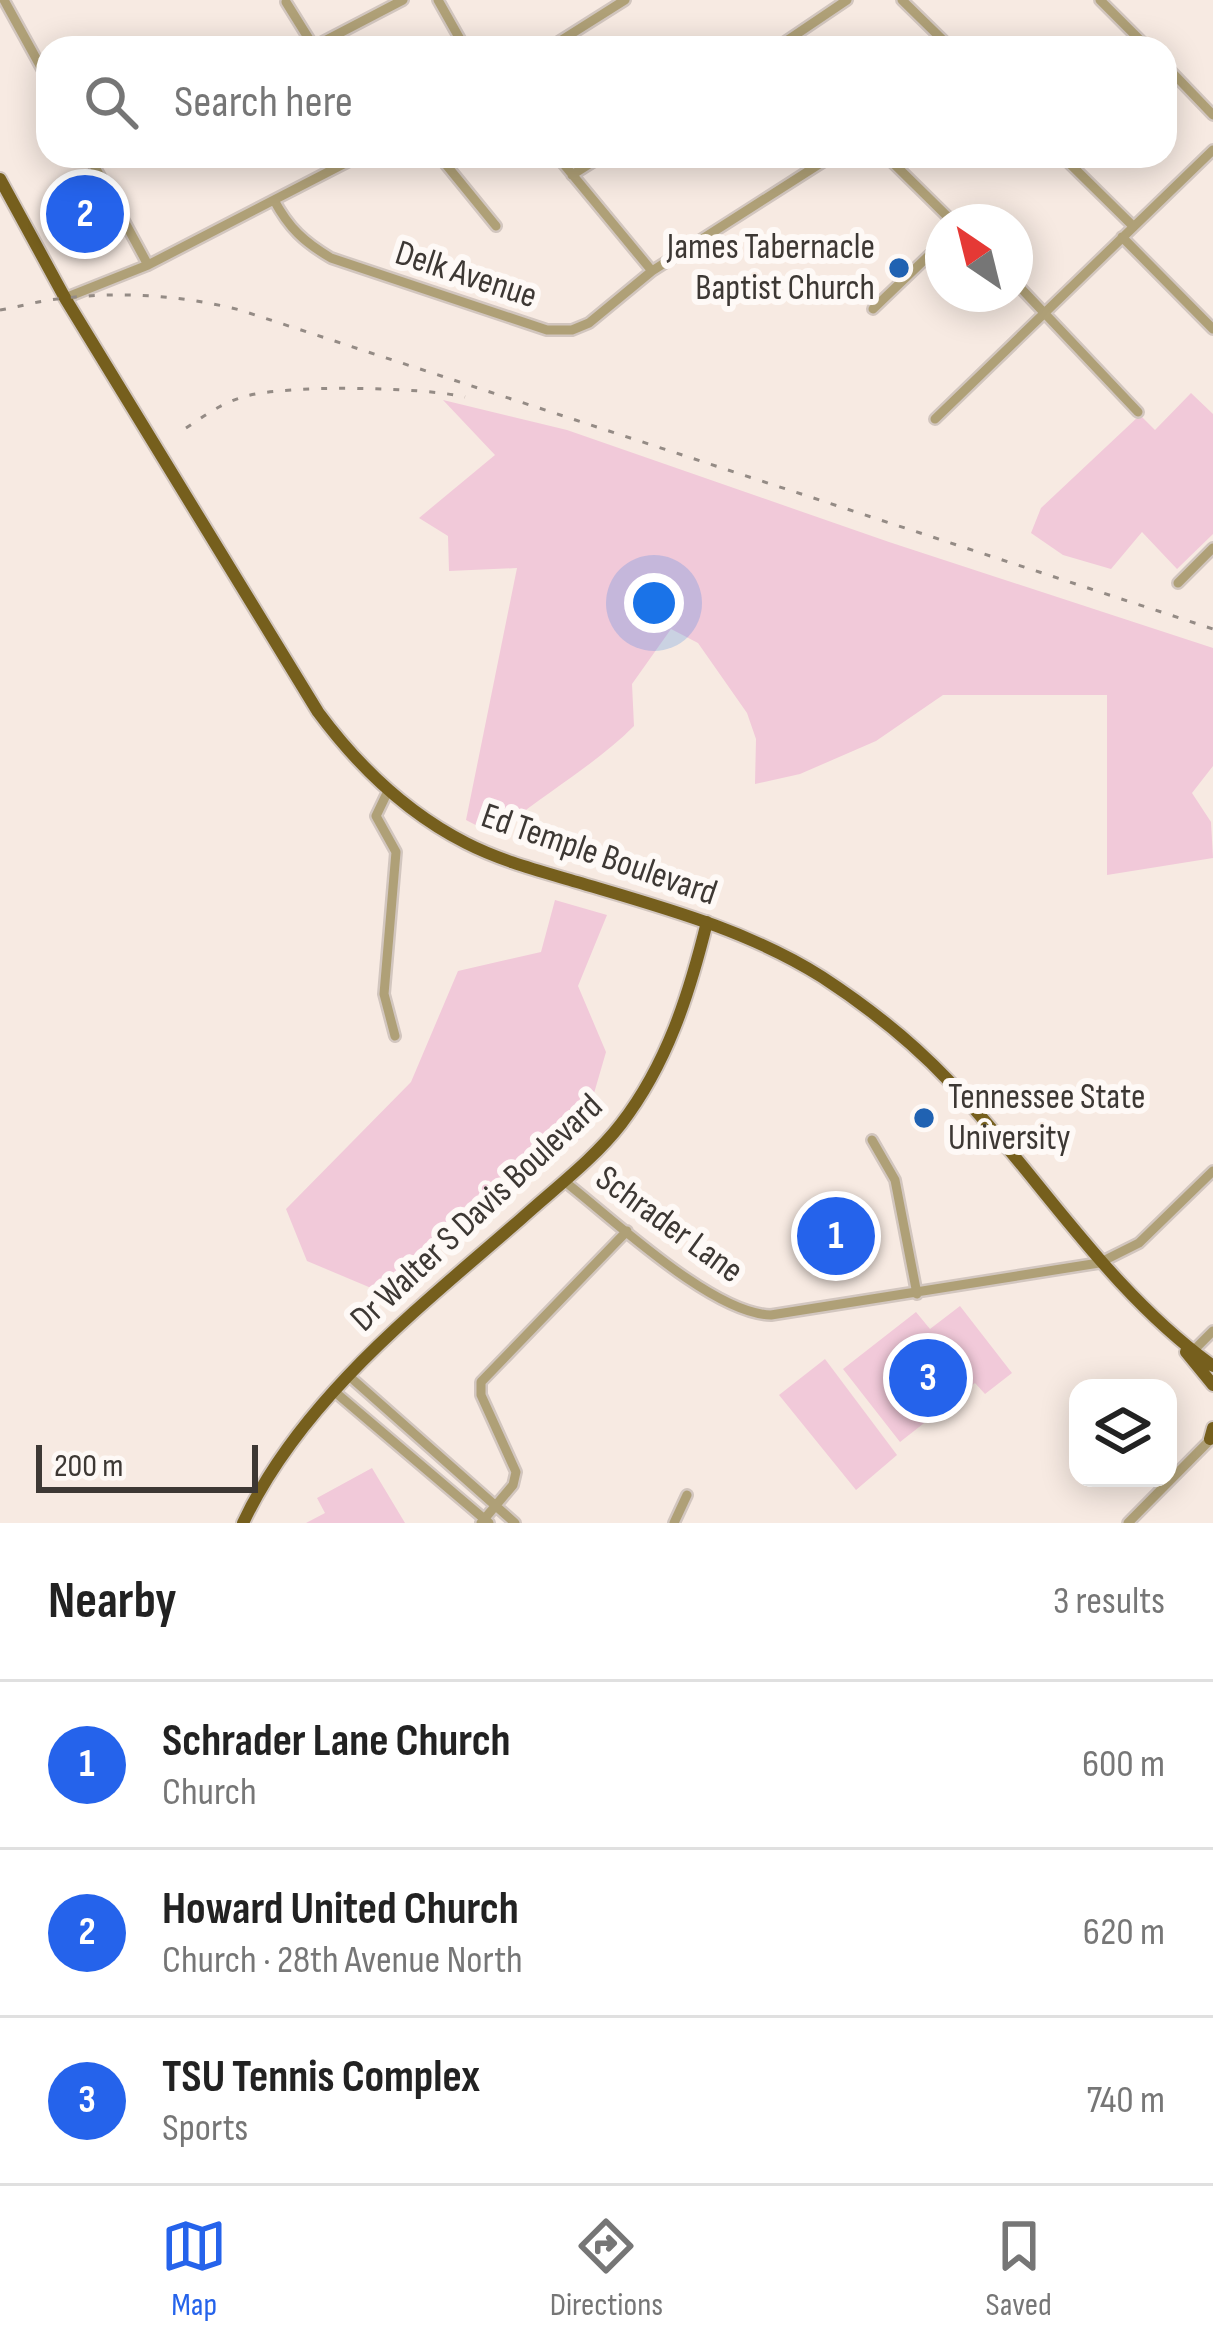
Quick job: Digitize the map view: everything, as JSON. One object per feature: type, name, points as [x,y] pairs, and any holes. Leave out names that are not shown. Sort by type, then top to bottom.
[{"type":"main road","name":"Ed Temple Boulevard","points":[[0,179],[64,298],[318,712],[342,745],[388,791],[466,843],[503,859],[707,922],[775,950],[821,977],[907,1040],[968,1102],[1099,1263],[1160,1325],[1213,1366]]},
{"type":"main road","name":"Dr Walter S Davis Boulevard","points":[[244,1523],[296,1437],[349,1376],[620,1126],[666,1052],[690,991],[707,922]]},
{"type":"main road","points":[[1160,1325],[1213,1385]]},
{"type":"street","points":[[20,0],[6,3],[36,58]]},
{"type":"street","points":[[333,36],[403,0]]},
{"type":"street","points":[[438,0],[458,36]]},
{"type":"street","points":[[568,36],[625,0]]},
{"type":"street","points":[[794,36],[847,0]]},
{"type":"street","points":[[902,0],[939,36]]},
{"type":"street","points":[[1100,0],[1136,36]]},
{"type":"street","points":[[286,2],[306,36]]},
{"type":"street","points":[[1177,78],[1213,115]]},
{"type":"street","points":[[934,419],[1213,149]]},
{"type":"street","points":[[95,168],[148,265]]},
{"type":"street","points":[[64,298],[148,265],[336,168]]},
{"type":"street","points":[[449,168],[496,226]]},
{"type":"street","points":[[566,168],[652,271]]},
{"type":"street","points":[[572,175],[583,168]]},
{"type":"street","name":"Delk Avenue","points":[[274,200],[286,224],[305,243],[331,258],[547,330],[572,331],[589,323],[652,271],[813,168]]},
{"type":"street","points":[[898,168],[935,204]]},
{"type":"street","points":[[1074,168],[1133,226]]},
{"type":"street","points":[[1122,237],[1213,329]]},
{"type":"street","points":[[873,309],[925,259]]},
{"type":"street","points":[[1033,301],[1138,412]]},
{"type":"street","points":[[1178,583],[1213,548]]},
{"type":"street","points":[[388,791],[376,816],[396,852],[384,994],[395,1036]]},
{"type":"street","points":[[872,1140],[895,1180],[917,1294]]},
{"type":"street","points":[[1099,1263],[1139,1243],[1213,1171]]},
{"type":"street","name":"Schrader Lane","points":[[564,1180],[713,1296],[753,1314],[788,1314],[1099,1263]]},
{"type":"street","points":[[335,1392],[485,1522],[515,1481],[516,1469],[482,1395],[482,1382],[627,1231]]},
{"type":"street","points":[[1193,1351],[1213,1331]]},
{"type":"street","points":[[349,1376],[515,1523]]},
{"type":"street","points":[[1128,1523],[1212,1435]]},
{"type":"street","points":[[674,1523],[687,1495]]},
{"type":"shaded area","points":[[1191,393],[1213,414],[1213,534],[1177,569],[1142,532],[1111,569],[1063,555],[1031,533],[1041,508],[1140,415],[1155,430]]},
{"type":"shaded area","points":[[443,400],[567,430],[1213,648],[1213,766],[1192,793],[1211,822],[1213,858],[1107,875],[1107,695],[943,695],[876,741],[800,774],[755,784],[756,739],[747,713],[698,643],[671,629],[632,684],[634,726],[618,741],[495,835],[466,820],[517,568],[449,571],[448,536],[419,518],[495,455]]},
{"type":"shaded area","points":[[555,900],[607,915],[578,986],[606,1052],[581,1138],[383,1293],[307,1261],[286,1209],[411,1082],[458,971],[541,952]]},
{"type":"shaded area","points":[[960,1306],[1012,1373],[985,1394],[975,1383],[900,1442],[843,1369],[916,1312],[930,1329]]},
{"type":"shaded area","points":[[825,1359],[897,1455],[856,1490],[779,1395]]},
{"type":"shaded area","points":[[372,1468],[405,1523],[306,1523],[325,1513],[317,1498]]},
{"type":"railway","points":[[0,310],[57,299],[126,295],[240,310],[1213,629]]},
{"type":"railway","points":[[186,428],[243,397],[289,390],[354,388],[465,397]]},
{"type":"place","name":"Howard United Church","points":[[85,214]]},
{"type":"place","name":"James Tabernacle Baptist Church","points":[[899,268]]},
{"type":"place","name":"Tennessee State University","points":[[924,1118]]},
{"type":"place","name":"Schrader Lane Church","points":[[836,1236]]},
{"type":"place","name":"TSU Tennis Complex","points":[[928,1378]]}]
